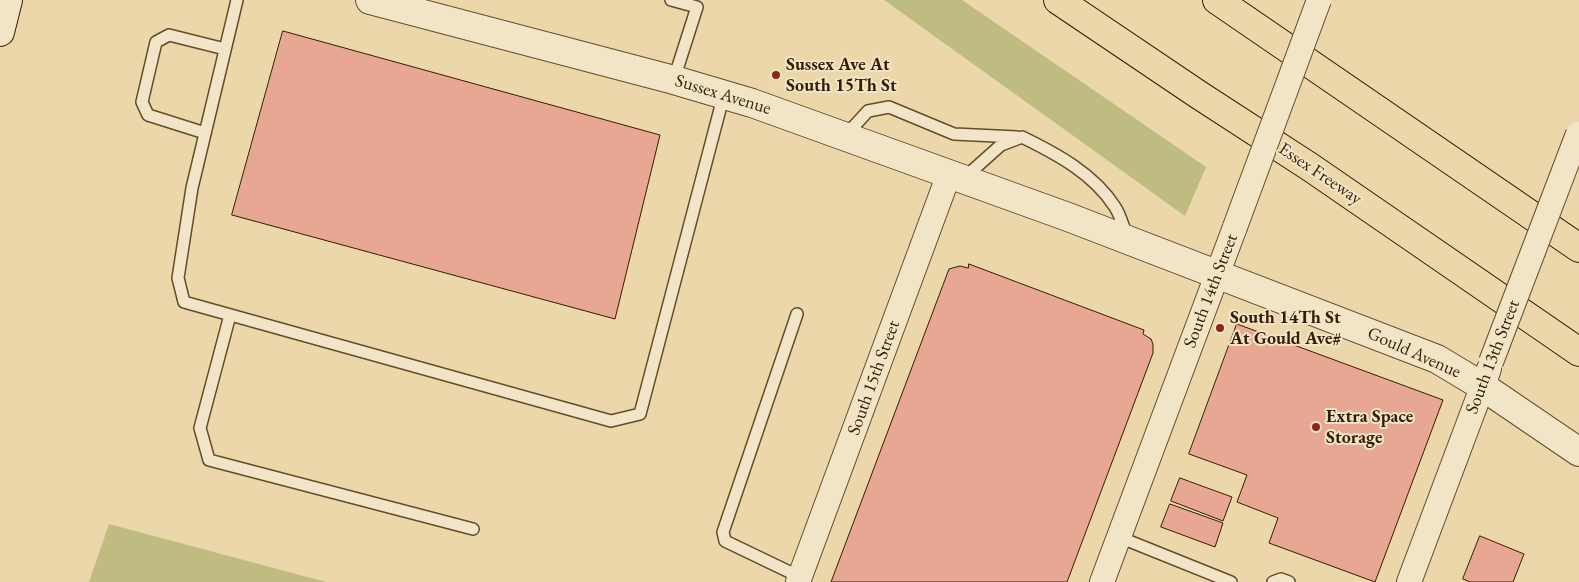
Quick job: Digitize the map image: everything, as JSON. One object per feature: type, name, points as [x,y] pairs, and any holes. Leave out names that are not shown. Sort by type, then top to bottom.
[{"type":"highway","name":"Essex Freeway","points":[[1058,0],[1310,167],[1579,352]]},
{"type":"highway","points":[[1217,0],[1579,248]]},
{"type":"street","points":[[0,32],[8,0]]},
{"type":"street","name":"Sussex Avenue","points":[[370,0],[724,94],[1068,217]]},
{"type":"street","name":"South 14th Street","points":[[1102,582],[1320,0]]},
{"type":"street","name":"South 13th Street","points":[[1409,582],[1579,133]]},
{"type":"street","name":"South 15th Street","points":[[799,579],[956,176]]},
{"type":"street","name":"Gould Avenue","points":[[1068,217],[1420,352],[1453,367],[1487,374],[1579,452]]},
{"type":"lane","points":[[237,0],[192,188],[178,278],[184,302],[611,421],[640,414],[724,94]]},
{"type":"lane","points":[[671,0],[698,7],[674,80]]},
{"type":"lane","points":[[205,133],[148,115],[142,102],[156,42],[169,35],[225,49]]},
{"type":"lane","points":[[845,136],[868,112],[889,108],[954,134],[1022,137],[1045,148],[1095,182],[1116,209],[1128,240]]},
{"type":"lane","points":[[956,176],[1001,145],[1022,137]]},
{"type":"lane","points":[[797,314],[723,532],[725,541],[799,579]]},
{"type":"lane","points":[[230,315],[200,428],[209,460],[473,530]]},
{"type":"lane","points":[[1119,537],[1231,582]]},
{"type":"lane","points":[[1273,582],[1281,580],[1289,582]]},
{"type":"shaded area","points":[[884,0],[962,0],[1206,167],[1185,216]]},
{"type":"shaded area","points":[[109,524],[326,582],[89,582]]},
{"type":"building","points":[[283,31],[660,135],[615,319],[232,215]]},
{"type":"building","points":[[969,264],[1144,330],[1143,334],[1151,339],[1153,344],[1153,353],[1067,582],[831,582],[949,269],[960,266],[968,268]]},
{"type":"building","name":"Extra Space Storage","points":[[1237,324],[1443,400],[1375,582],[1269,543],[1278,518],[1237,502],[1247,475],[1189,454]]},
{"type":"building","points":[[1180,478],[1232,497],[1223,521],[1171,501]]},
{"type":"building","points":[[1170,504],[1223,523],[1215,547],[1161,527]]},
{"type":"building","points":[[1480,536],[1524,554],[1513,582],[1470,582],[1463,579]]},
{"type":"place","name":"Sussex Ave At South 15Th St","points":[[776,75]]},
{"type":"place","name":"South 14Th St At Gould Ave#","points":[[1220,328]]},
{"type":"place","name":"Extra Space Storage","points":[[1316,427]]}]
